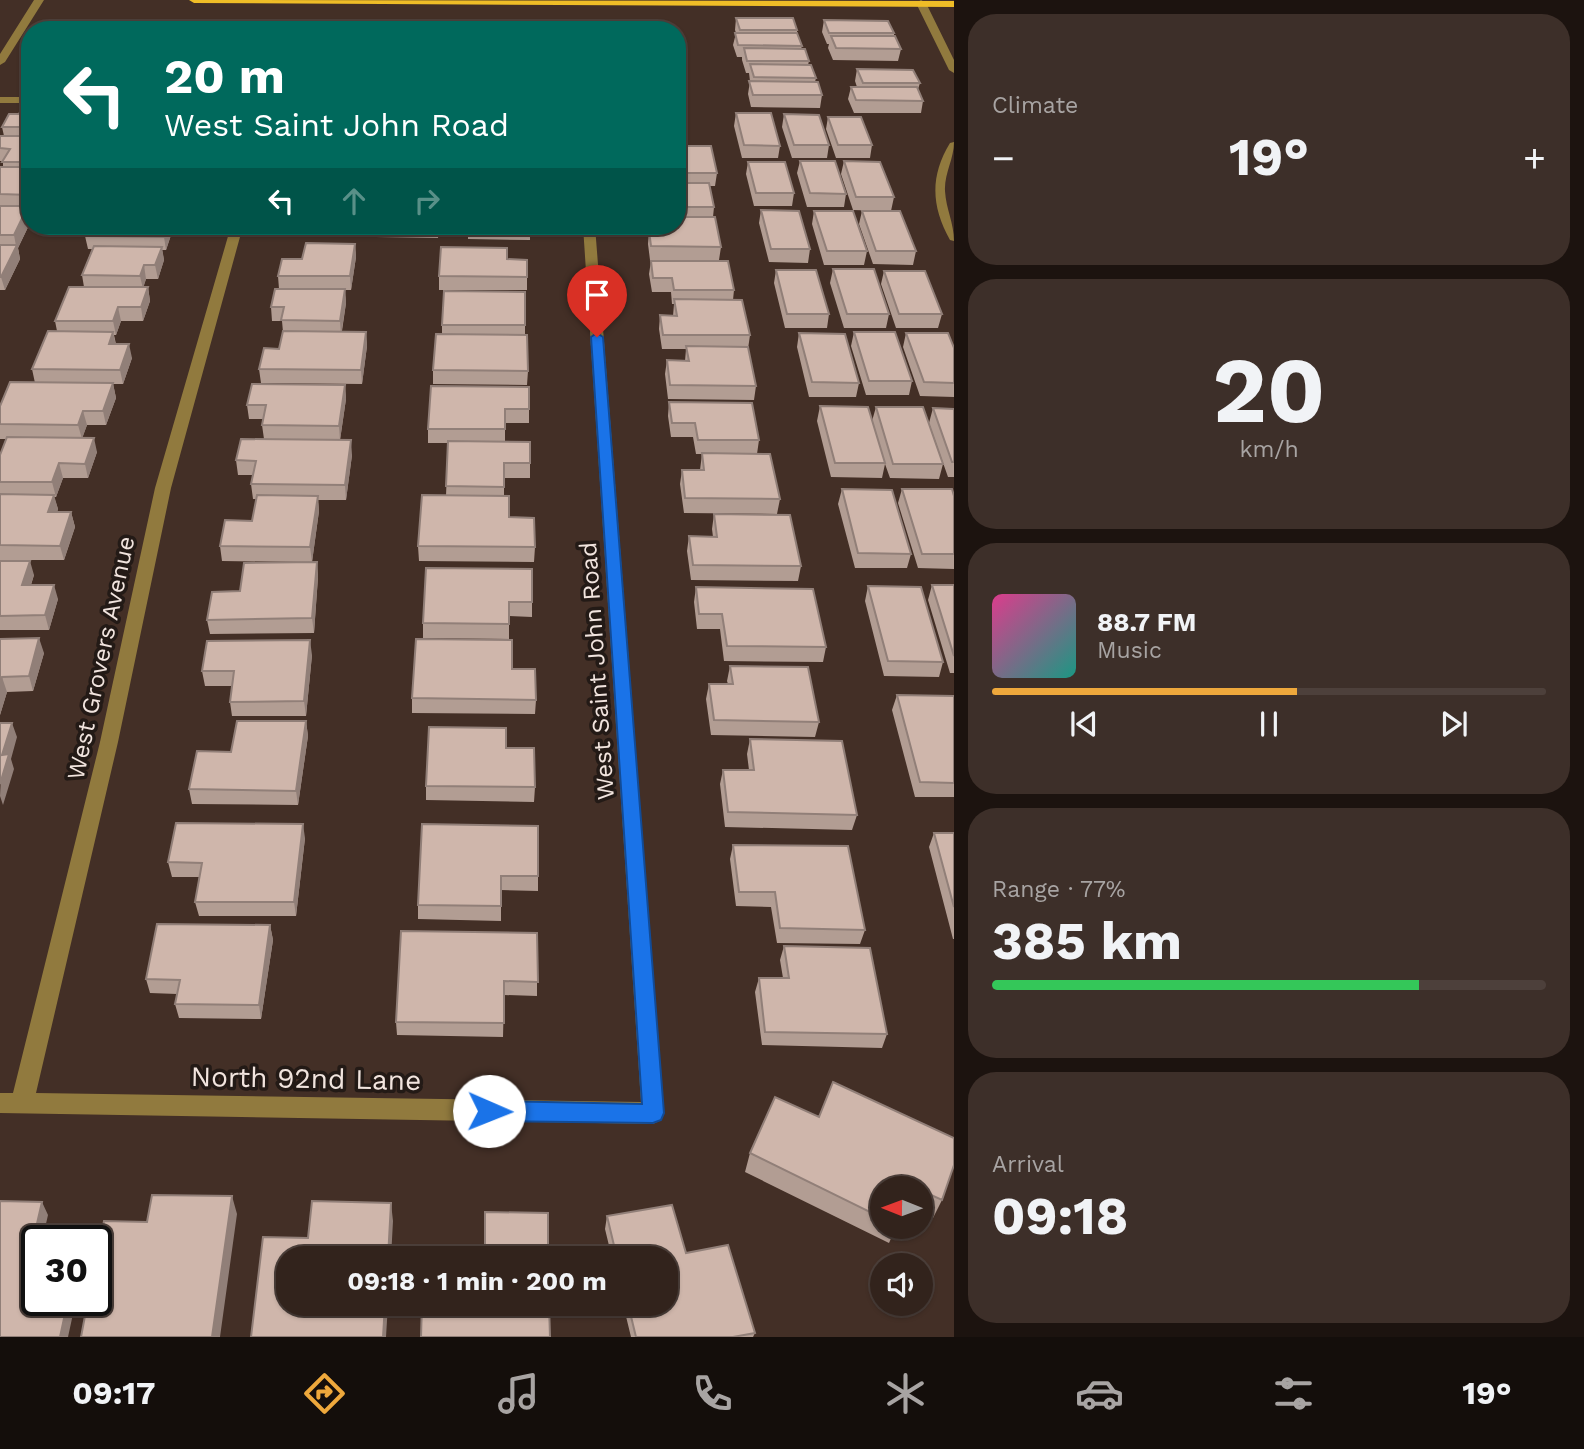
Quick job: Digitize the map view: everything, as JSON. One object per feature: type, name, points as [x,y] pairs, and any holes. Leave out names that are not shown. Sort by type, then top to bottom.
[{"type":"main road","points":[[194,0],[954,4]]},
{"type":"street","points":[[26,21],[39,0]]},
{"type":"street","points":[[921,4],[954,70]]},
{"type":"street","points":[[0,62],[21,29]]},
{"type":"street","points":[[0,100],[21,100]]},
{"type":"street","points":[[954,145],[942,167],[938,187],[954,237]]},
{"type":"street","name":"West Grovers Avenue","points":[[11,1104],[109,743],[163,488],[234,235]]},
{"type":"street","name":"West Saint John Road","points":[[590,235],[653,1113]]},
{"type":"street","name":"North 92nd Lane","points":[[11,1104],[653,1113]]},
{"type":"building","points":[[736,18],[793,18],[797,30],[740,30]]},
{"type":"building","points":[[824,20],[888,21],[894,33],[829,33]]},
{"type":"building","points":[[735,33],[797,33],[802,46],[738,45]]},
{"type":"building","points":[[831,36],[895,36],[901,49],[836,48]]},
{"type":"building","points":[[744,48],[805,49],[809,61],[747,61]]},
{"type":"building","points":[[750,64],[811,65],[816,78],[754,77]]},
{"type":"building","points":[[857,69],[913,70],[920,83],[863,83]]},
{"type":"building","points":[[749,81],[818,82],[822,95],[753,95]]},
{"type":"building","points":[[851,87],[917,87],[923,101],[856,100]]},
{"type":"building","points":[[21,110],[21,127],[2,127],[9,114],[19,114]]},
{"type":"building","points":[[736,113],[771,113],[780,146],[744,145]]},
{"type":"building","points":[[784,114],[819,115],[829,145],[794,145]]},
{"type":"building","points":[[828,117],[861,117],[872,145],[838,145]]},
{"type":"building","points":[[0,136],[21,136],[21,162],[2,162],[10,149],[0,148]]},
{"type":"building","points":[[686,146],[711,146],[717,173],[686,173]]},
{"type":"building","points":[[800,161],[835,161],[846,194],[810,193]]},
{"type":"building","points":[[844,161],[880,162],[894,197],[856,197]]},
{"type":"building","points":[[748,162],[785,162],[794,193],[756,193]]},
{"type":"building","points":[[0,167],[21,167],[21,195],[0,194]]},
{"type":"building","points":[[686,183],[709,183],[714,207],[686,207]]},
{"type":"building","points":[[0,206],[21,206],[21,220],[14,235],[0,235]]},
{"type":"building","points":[[761,210],[799,211],[810,249],[771,249]]},
{"type":"building","points":[[814,211],[853,211],[867,251],[827,251]]},
{"type":"building","points":[[862,211],[900,211],[916,251],[876,251]]},
{"type":"building","points":[[686,217],[715,217],[721,247],[651,246],[650,235],[686,235]]},
{"type":"building","points":[[85,235],[165,235],[164,237]]},
{"type":"building","points":[[306,243],[355,244],[350,276],[278,276],[282,259],[302,259]]},
{"type":"building","points":[[0,245],[17,245],[1,277],[0,277]]},
{"type":"building","points":[[94,246],[162,247],[155,265],[144,265],[140,276],[82,275]]},
{"type":"building","points":[[441,247],[507,248],[507,259],[527,260],[527,277],[439,276]]},
{"type":"building","points":[[651,261],[728,261],[734,290],[674,290],[672,278],[653,278]]},
{"type":"building","points":[[833,269],[874,269],[889,314],[847,314]]},
{"type":"building","points":[[776,270],[816,270],[829,314],[787,314]]},
{"type":"building","points":[[884,271],[925,271],[942,314],[899,314]]},
{"type":"building","points":[[69,287],[148,287],[141,307],[118,307],[113,321],[55,321]]},
{"type":"building","points":[[275,289],[345,289],[340,321],[281,320],[284,307],[271,307]]},
{"type":"building","points":[[444,291],[525,292],[525,325],[442,325]]},
{"type":"building","points":[[674,299],[742,300],[750,335],[663,335],[660,315],[677,316]]},
{"type":"building","points":[[48,331],[113,332],[109,344],[129,344],[120,370],[32,369]]},
{"type":"building","points":[[283,331],[366,332],[361,370],[259,369],[264,348],[279,349]]},
{"type":"building","points":[[854,332],[895,332],[912,381],[869,381]]},
{"type":"building","points":[[799,333],[845,334],[859,383],[812,382]]},
{"type":"building","points":[[906,333],[948,333],[954,348],[954,383],[924,382]]},
{"type":"building","points":[[436,334],[527,335],[528,371],[433,370]]},
{"type":"building","points":[[686,346],[748,347],[756,386],[670,385],[667,360],[689,361]]},
{"type":"building","points":[[10,382],[113,383],[103,411],[83,411],[78,425],[0,424],[0,406]]},
{"type":"building","points":[[252,384],[345,385],[339,426],[262,425],[266,405],[247,405]]},
{"type":"building","points":[[431,386],[529,387],[529,409],[505,409],[505,429],[428,429]]},
{"type":"building","points":[[669,402],[752,403],[759,440],[698,440],[695,423],[672,423]]},
{"type":"building","points":[[820,406],[868,407],[885,463],[835,463]]},
{"type":"building","points":[[876,407],[923,407],[943,464],[893,464]]},
{"type":"building","points":[[933,408],[954,409],[954,462],[952,462]]},
{"type":"building","points":[[7,437],[94,438],[85,464],[59,463],[52,482],[0,482],[0,455]]},
{"type":"building","points":[[241,439],[351,440],[345,485],[251,484],[256,461],[236,460]]},
{"type":"building","points":[[448,441],[530,442],[530,463],[504,463],[504,487],[446,486]]},
{"type":"building","points":[[702,453],[770,454],[780,499],[685,498],[682,470],[704,470]]},
{"type":"building","points":[[842,489],[892,490],[911,554],[858,553]]},
{"type":"building","points":[[902,489],[952,489],[954,554],[922,554]]},
{"type":"building","points":[[0,494],[54,495],[48,512],[71,512],[60,546],[0,545]]},
{"type":"building","points":[[257,495],[318,496],[310,547],[220,546],[225,520],[252,521]]},
{"type":"building","points":[[422,495],[509,496],[509,517],[534,518],[535,547],[418,546]]},
{"type":"building","points":[[714,514],[790,515],[801,566],[693,565],[689,536],[717,537]]},
{"type":"building","points":[[0,561],[30,561],[22,585],[54,585],[45,615],[0,616]]},
{"type":"building","points":[[317,562],[312,618],[207,620],[212,592],[240,591],[244,563]]},
{"type":"building","points":[[426,568],[532,569],[532,602],[509,602],[509,624],[423,623]]},
{"type":"building","points":[[932,585],[954,585],[954,656]]},
{"type":"building","points":[[868,586],[921,587],[943,662],[888,661]]},
{"type":"building","points":[[696,587],[813,589],[826,647],[727,646],[722,614],[699,614]]},
{"type":"building","points":[[39,638],[29,676],[2,677],[0,683],[0,639]]},
{"type":"building","points":[[416,639],[512,640],[512,669],[535,669],[536,700],[412,698]]},
{"type":"building","points":[[310,640],[304,701],[230,702],[234,671],[202,671],[207,641]]},
{"type":"building","points":[[730,666],[808,667],[819,722],[714,720],[709,684],[733,684]]},
{"type":"building","points":[[897,695],[954,696],[954,783],[920,782]]},
{"type":"building","points":[[237,721],[306,721],[296,791],[189,789],[197,751],[231,752]]},
{"type":"building","points":[[0,723],[12,723],[2,755],[9,754],[0,784]]},
{"type":"building","points":[[429,727],[506,728],[506,748],[534,748],[535,787],[426,786]]},
{"type":"building","points":[[750,739],[842,741],[857,815],[728,812],[723,770],[754,770]]},
{"type":"building","points":[[176,823],[303,824],[294,902],[195,902],[202,863],[168,862]]},
{"type":"building","points":[[422,824],[538,826],[538,876],[501,876],[501,906],[418,905]]},
{"type":"building","points":[[934,833],[954,833],[954,907]]},
{"type":"building","points":[[733,845],[848,846],[865,930],[780,928],[775,892],[739,892]]},
{"type":"building","points":[[157,924],[270,925],[259,1005],[175,1004],[180,980],[146,979]]},
{"type":"building","points":[[401,931],[537,933],[538,982],[504,981],[504,1023],[396,1022]]},
{"type":"building","points":[[784,946],[870,948],[887,1034],[765,1032],[759,978],[789,978]]},
{"type":"building","points":[[833,1082],[954,1138],[954,1165],[942,1200],[933,1196],[933,1176],[870,1176],[870,1212],[750,1153],[775,1097],[819,1117]]},
{"type":"building","points":[[152,1195],[232,1196],[212,1337],[81,1337],[85,1316],[112,1316],[112,1225],[103,1225],[104,1221],[147,1222]]},
{"type":"building","points":[[0,1201],[42,1202],[37,1225],[21,1225],[21,1316],[65,1316],[60,1337],[0,1337]]},
{"type":"building","points":[[312,1201],[391,1203],[389,1246],[276,1246],[276,1316],[384,1316],[383,1337],[251,1337],[263,1237],[308,1238]]},
{"type":"building","points":[[672,1205],[686,1253],[728,1245],[755,1333],[733,1337],[636,1337],[631,1316],[678,1316],[678,1246],[614,1246],[607,1216]]},
{"type":"building","points":[[485,1212],[548,1213],[548,1246],[485,1246]]},
{"type":"building","points":[[422,1316],[549,1316],[550,1337],[421,1337]]},
{"type":"route","points":[[489,1111],[653,1113],[597,337]]}]
